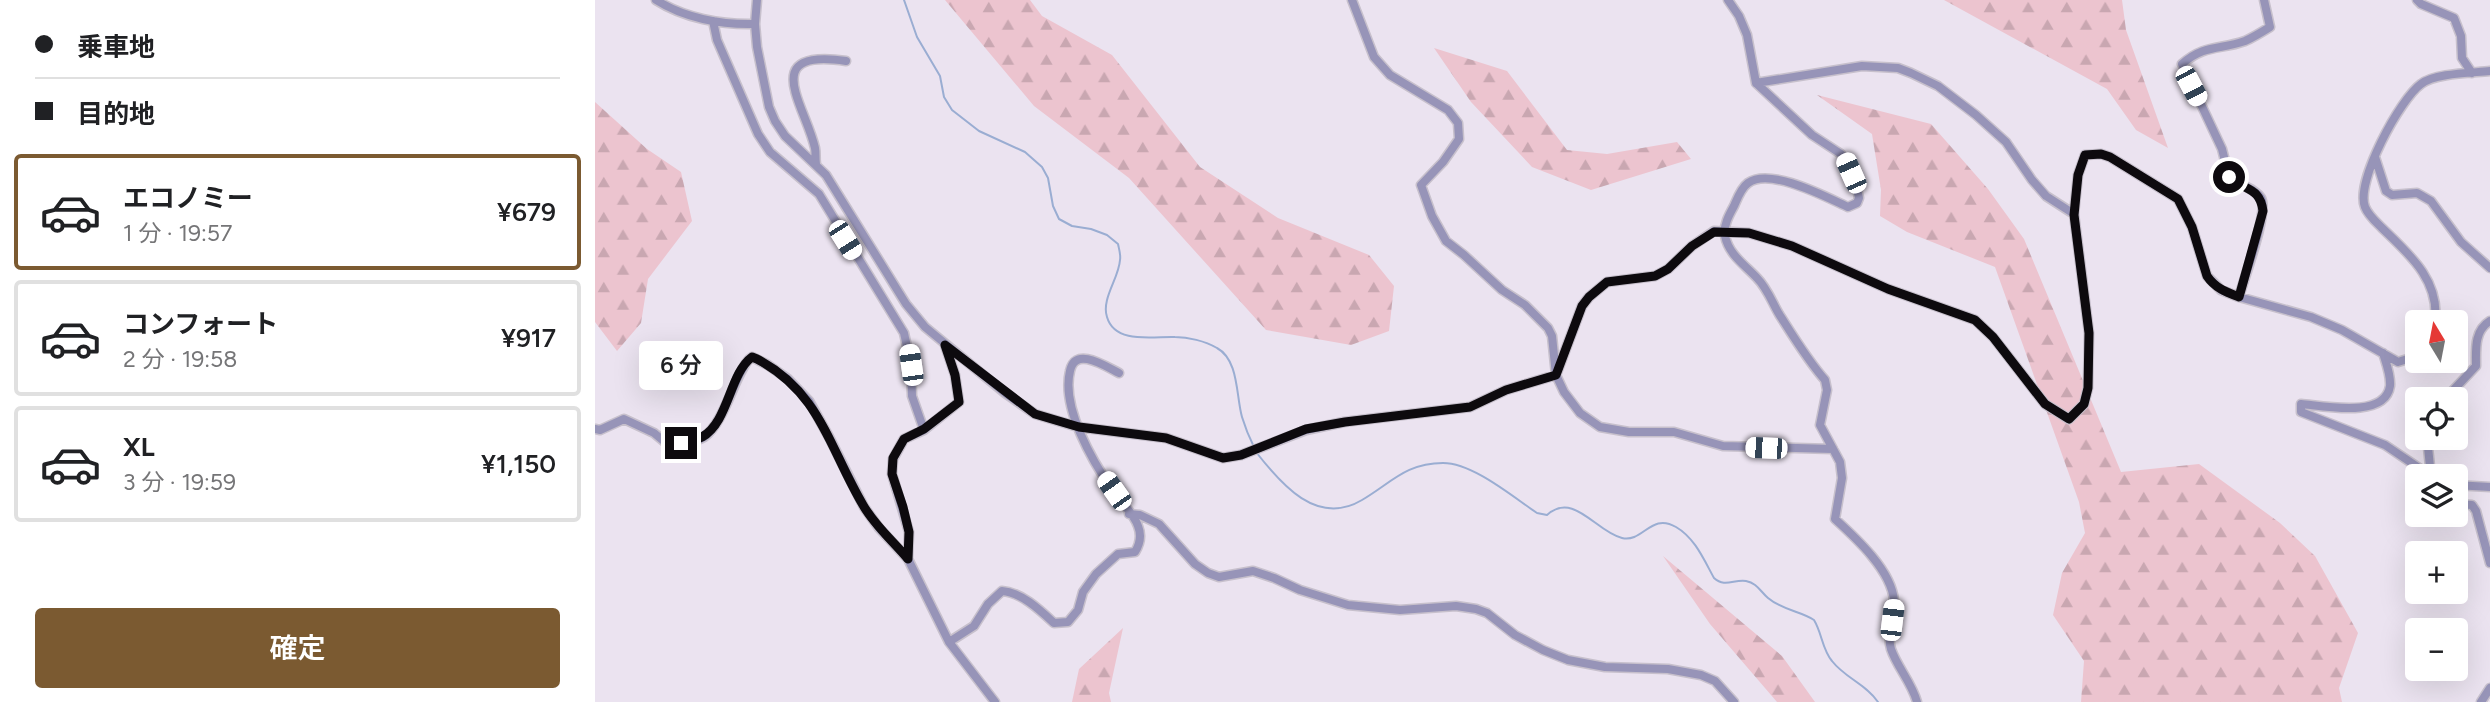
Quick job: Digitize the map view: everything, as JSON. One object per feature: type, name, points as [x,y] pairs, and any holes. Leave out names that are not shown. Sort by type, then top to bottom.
[{"type":"street","points":[[656,0],[671,10],[713,21],[755,23]]},
{"type":"street","points":[[757,0],[757,47],[769,107],[785,135],[826,175],[905,304],[945,345],[1035,414],[1079,427],[1166,438],[1223,458],[1241,455],[1306,429],[1470,407],[1506,390],[1556,375]]},
{"type":"street","points":[[1352,0],[1374,57],[1390,75],[1448,110],[1458,123],[1459,139],[1422,186],[1432,216],[1445,241],[1502,290],[1525,305],[1548,328],[1552,336],[1556,375],[1580,413],[1600,426],[1629,432],[1674,432],[1723,446],[1833,449]]},
{"type":"street","points":[[1728,0],[1747,35],[1756,83],[1812,135],[1841,153],[1857,189],[1857,204],[1849,207],[1805,187],[1761,178],[1749,182],[1742,189],[1727,220],[1724,233],[1738,261],[1759,280],[1778,313],[1825,380],[1827,390],[1820,425],[1840,462],[1842,478],[1835,519],[1868,551],[1889,585],[1894,601],[1889,639],[1891,650],[1917,702]]},
{"type":"street","points":[[2239,297],[2259,232],[2262,199],[2229,177],[2222,149],[2182,64],[2194,54],[2218,45],[2242,42],[2270,27],[2264,0]]},
{"type":"street","points":[[2417,0],[2454,18],[2461,36],[2462,58],[2472,73]]},
{"type":"street","points":[[713,21],[717,40],[758,134],[770,152],[819,194],[904,333],[911,365],[912,396],[924,429]]},
{"type":"street","points":[[816,164],[815,149],[793,86],[795,73],[807,60],[823,57],[846,61]]},
{"type":"street","points":[[1756,83],[1862,66],[1898,68],[1911,73],[1938,86],[1976,115],[2006,142],[2046,196],[2074,215]]},
{"type":"street","points":[[2436,310],[2433,290],[2427,276],[2365,207],[2363,195],[2381,141],[2403,104],[2420,84],[2432,79],[2490,71]]},
{"type":"street","points":[[1556,375],[1582,306],[1607,282],[1655,276],[1668,269],[1702,238],[1714,232],[1749,233],[1792,246],[1888,289],[1975,320],[1993,337],[2045,404],[2069,419],[2084,404],[2089,366],[2088,321],[2074,215],[2078,175],[2085,155],[2101,154],[2118,161],[2178,199],[2192,227],[2207,276],[2211,283],[2221,290],[2311,317],[2342,330],[2398,362],[2405,360]]},
{"type":"street","points":[[2375,157],[2386,191],[2392,195],[2417,193],[2431,201],[2461,242],[2490,268]]},
{"type":"street","points":[[2456,387],[2476,366],[2477,336],[2490,321]]},
{"type":"street","points":[[908,559],[909,532],[892,474],[893,458],[904,439],[924,429],[959,402],[955,375],[945,345]]},
{"type":"street","points":[[2383,354],[2390,376],[2390,388],[2382,399],[2370,407],[2354,409],[2301,404],[2301,412],[2385,445],[2413,464]]},
{"type":"street","points":[[595,429],[609,427],[624,419],[654,433],[666,443],[681,443],[704,436],[726,407],[732,387],[752,357],[787,379],[809,401],[864,507],[879,528],[908,559],[949,642],[995,702]]},
{"type":"street","points":[[949,642],[974,626],[988,604],[1002,591],[1010,592],[1038,608],[1054,623],[1068,622],[1078,610],[1083,592],[1096,574],[1118,554],[1135,552],[1140,542],[1138,526],[1098,469],[1079,427],[1070,398],[1069,375],[1071,364],[1076,359],[1087,358],[1119,373]]},
{"type":"street","points":[[2468,486],[2490,487]]},
{"type":"street","points":[[2468,505],[2472,505],[2476,511],[2490,563]]},
{"type":"street","points":[[1129,514],[1140,514],[1159,524],[1195,564],[1219,577],[1253,571],[1348,605],[1399,610],[1456,606],[1476,609],[1487,613],[1515,635],[1568,660],[1605,667],[1668,670],[1701,675],[1715,681],[1734,702]]},
{"type":"street","points":[[2481,702],[2490,688]]},
{"type":"green space","points":[[945,0],[1030,0],[1042,16],[1112,55],[1200,167],[1278,218],[1369,255],[1394,286],[1389,331],[1351,345],[1266,330],[1129,178],[1034,106]]},
{"type":"green space","points":[[1944,0],[2122,0],[2126,30],[2168,148],[2136,130],[2107,89]]},
{"type":"green space","points":[[1434,48],[1507,71],[1567,150],[1607,154],[1677,142],[1691,159],[1591,190],[1532,167],[1471,102]]},
{"type":"green space","points":[[1817,95],[1931,124],[1988,189],[2024,239],[2121,472],[2199,464],[2280,523],[2315,556],[2358,633],[2339,688],[2342,702],[2081,702],[2084,661],[2053,615],[2062,573],[2085,533],[2079,502],[1995,267],[1907,232],[1880,216],[1881,190],[1872,134]]},
{"type":"green space","points":[[595,102],[647,149],[681,172],[692,221],[648,279],[641,323],[617,351],[595,322]]},
{"type":"green space","points":[[1663,556],[1782,656],[1815,702],[1777,702],[1710,624]]},
{"type":"green space","points":[[1123,628],[1109,693],[1111,702],[1072,702],[1079,669]]},
{"type":"waterway","points":[[904,0],[917,37],[940,76],[944,97],[952,110],[979,131],[1025,152],[1042,167],[1048,178],[1053,206],[1059,219],[1072,226],[1107,235],[1118,244],[1119,267],[1106,303],[1111,326],[1127,335],[1180,337],[1217,348],[1224,354],[1233,370],[1242,417],[1254,447]]},
{"type":"waterway","points":[[1256,452],[1277,477],[1301,498],[1330,508],[1346,507],[1362,500],[1399,475],[1419,466],[1443,463],[1455,464],[1480,475],[1537,513],[1547,515],[1557,509],[1576,510],[1622,538],[1636,536],[1653,525],[1667,523],[1689,537],[1718,581],[1750,582],[1773,602],[1814,620],[1832,661],[1868,690],[1878,702]]},
{"type":"route","points":[[681,443],[704,436],[726,407],[732,387],[747,361],[752,357],[757,359],[787,379],[809,401],[864,507],[879,528],[908,559],[909,532],[892,474],[893,458],[904,439],[924,429],[959,402],[955,375],[945,345],[1035,414],[1079,427],[1166,438],[1223,458],[1241,455],[1306,429],[1470,407],[1506,390],[1556,375],[1572,328],[1589,297],[1607,282],[1655,276],[1668,269],[1702,238],[1714,232],[1749,233],[1792,246],[1888,289],[1975,320],[1993,337],[2045,404],[2069,419],[2084,404],[2088,388],[2089,333],[2074,215],[2078,175],[2085,155],[2101,154],[2110,157],[2178,199],[2192,227],[2200,261],[2211,283],[2239,297],[2259,232],[2262,199],[2229,177]]}]
